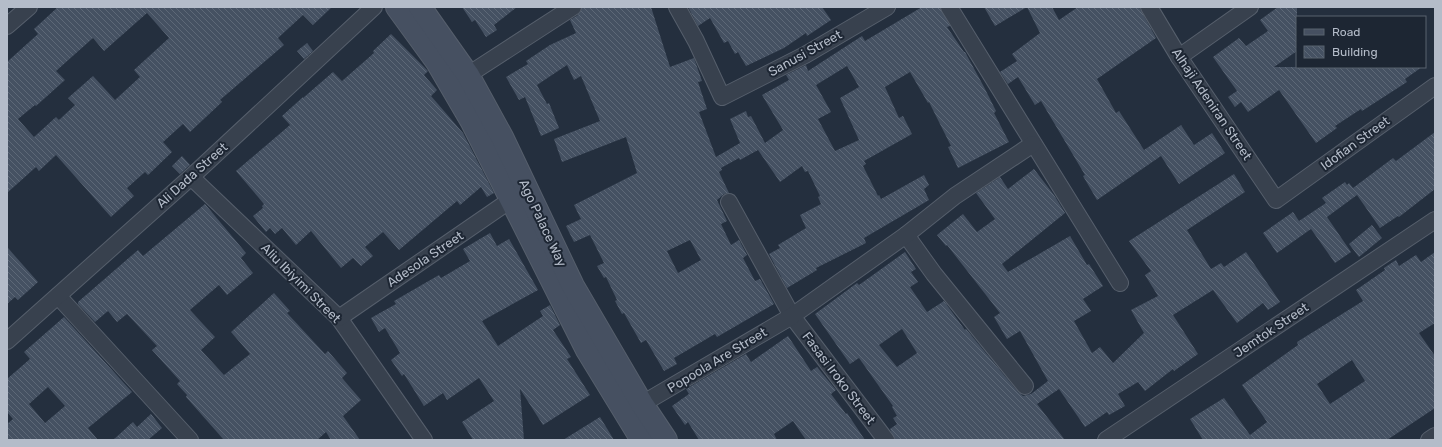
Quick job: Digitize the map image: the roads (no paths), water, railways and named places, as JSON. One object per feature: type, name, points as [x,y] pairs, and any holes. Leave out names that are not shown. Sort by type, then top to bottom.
[{"type":"main road","name":"Ago Palace Way","points":[[397,7],[437,62],[472,122],[587,350],[642,440]]},
{"type":"main road","name":"Ago Palace Way","points":[[420,7],[468,75],[502,138],[572,286],[642,404],[666,440]]},
{"type":"street","points":[[7,26],[29,7]]},
{"type":"street","name":"Ali Dada Street","points":[[7,341],[191,177],[374,7]]},
{"type":"street","points":[[468,75],[573,7]]},
{"type":"street","name":"Sanusi Street","points":[[677,7],[722,97],[805,55],[887,7]]},
{"type":"street","points":[[949,7],[1120,283]]},
{"type":"street","name":"Alhaji Adeniran Street","points":[[1149,7],[1179,57],[1276,200]]},
{"type":"street","points":[[1179,57],[1250,7]]},
{"type":"street","name":"Idofian Street","points":[[1276,200],[1435,86]]},
{"type":"street","name":"Popoola Are Street","points":[[642,404],[792,316],[906,235],[955,196],[1033,144]]},
{"type":"street","name":"Aliu Ibiyimi Street","points":[[191,177],[339,318],[424,440]]},
{"type":"street","name":"Adesola Street","points":[[339,318],[512,199]]},
{"type":"street","name":"Fasasi Iroko Street","points":[[729,202],[792,316],[886,440]]},
{"type":"street","name":"Jemtok Street","points":[[1106,440],[1435,220]]},
{"type":"street","points":[[906,235],[934,274],[1025,386]]},
{"type":"street","points":[[58,296],[190,440]]},
{"type":"street","points":[[1429,440],[1435,436]]}]
